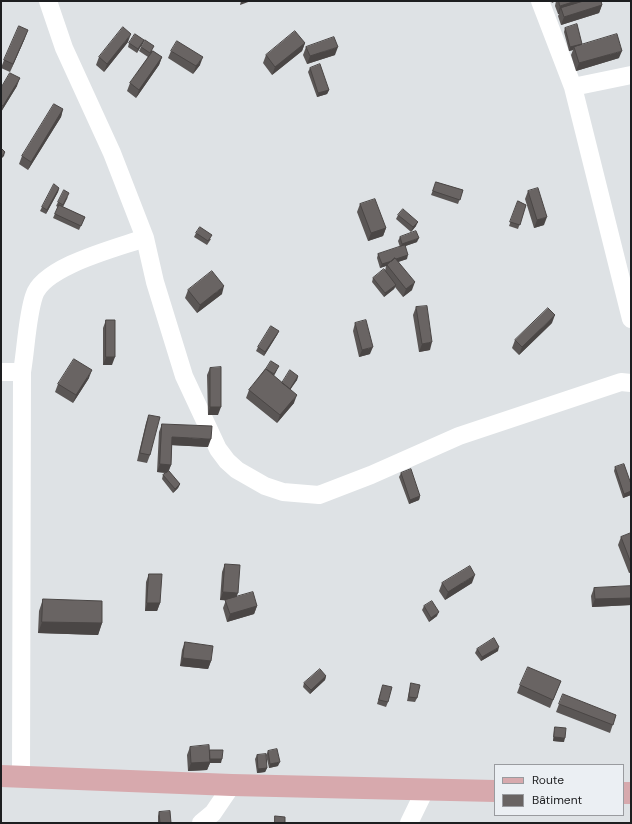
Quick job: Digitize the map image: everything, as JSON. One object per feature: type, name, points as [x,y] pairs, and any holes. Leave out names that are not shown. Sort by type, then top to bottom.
[{"type":"main road","points":[[11,776],[232,785],[494,791]]},
{"type":"street","points":[[48,1],[64,48],[112,153],[145,238],[155,282],[184,376],[215,442],[227,461],[237,470],[265,486],[283,492],[319,494],[371,476],[459,436],[621,382],[631,383]]},
{"type":"street","points":[[540,1],[573,87],[631,319]]},
{"type":"street","points":[[573,87],[631,75]]},
{"type":"street","points":[[11,776],[22,372],[34,294],[49,275],[72,263],[145,238]]},
{"type":"street","points":[[1,372],[22,372]]},
{"type":"street","points":[[202,823],[213,813],[232,785]]},
{"type":"street","points":[[409,823],[425,790]]},
{"type":"green space","points":[[447,822],[568,823],[446,823]]},
{"type":"building","points":[[559,1],[576,1],[560,6]]},
{"type":"building","points":[[584,1],[601,1],[602,5],[564,17],[561,8]]},
{"type":"building","points":[[577,24],[582,44],[570,47],[565,28]]},
{"type":"building","points":[[19,26],[28,30],[13,64],[4,60]]},
{"type":"building","points":[[123,27],[131,34],[107,64],[99,57]]},
{"type":"building","points":[[295,31],[305,43],[275,67],[266,55]]},
{"type":"building","points":[[135,34],[144,40],[138,49],[129,43]]},
{"type":"building","points":[[617,34],[622,51],[579,63],[574,47]]},
{"type":"building","points":[[334,37],[338,47],[310,56],[306,47]]},
{"type":"building","points":[[145,40],[154,46],[150,53],[141,47]]},
{"type":"building","points":[[177,41],[203,57],[196,66],[171,51]]},
{"type":"building","points":[[153,51],[162,57],[139,90],[130,83]]},
{"type":"building","points":[[320,64],[329,90],[318,93],[310,68]]},
{"type":"building","points":[[10,73],[20,78],[3,106],[1,104],[1,88]]},
{"type":"building","points":[[54,104],[63,109],[31,162],[22,156]]},
{"type":"building","points":[[1,148],[5,152],[1,157]]},
{"type":"building","points":[[436,182],[463,190],[460,200],[433,191]]},
{"type":"building","points":[[54,184],[59,188],[47,210],[42,207]]},
{"type":"building","points":[[538,188],[547,217],[537,220],[528,191]]},
{"type":"building","points":[[64,190],[69,193],[63,205],[58,202]]},
{"type":"building","points":[[375,199],[386,228],[371,233],[360,204]]},
{"type":"building","points":[[518,201],[526,205],[520,225],[510,222]]},
{"type":"building","points":[[59,205],[85,217],[81,226],[55,214]]},
{"type":"building","points":[[403,209],[418,222],[413,227],[398,215]]},
{"type":"building","points":[[200,227],[212,235],[208,241],[196,233]]},
{"type":"building","points":[[416,231],[419,238],[402,244],[400,237]]},
{"type":"building","points":[[405,245],[408,255],[395,258],[392,261],[382,264],[378,254]]},
{"type":"building","points":[[395,258],[415,282],[406,289],[387,265]]},
{"type":"building","points":[[384,269],[396,285],[385,293],[373,278]]},
{"type":"building","points":[[212,271],[224,286],[200,305],[188,290]]},
{"type":"building","points":[[427,306],[432,342],[422,344],[416,307]]},
{"type":"building","points":[[548,308],[555,315],[522,347],[515,340]]},
{"type":"building","points":[[106,320],[115,320],[115,357],[106,357]]},
{"type":"building","points":[[366,320],[373,347],[362,350],[355,323]]},
{"type":"building","points":[[271,326],[279,331],[265,352],[258,347]]},
{"type":"building","points":[[74,359],[92,370],[76,395],[58,384]]},
{"type":"building","points":[[271,361],[279,366],[274,374],[266,369]]},
{"type":"building","points":[[221,367],[221,407],[210,407],[210,368]]},
{"type":"building","points":[[266,369],[297,395],[280,415],[249,390]]},
{"type":"building","points":[[290,370],[298,376],[290,389],[282,383]]},
{"type":"building","points":[[149,415],[160,417],[150,455],[140,453]]},
{"type":"building","points":[[162,424],[212,426],[211,439],[172,437],[171,465],[160,464]]},
{"type":"building","points":[[624,464],[631,484],[631,491],[624,494],[615,467]]},
{"type":"building","points":[[411,469],[420,496],[410,500],[401,473]]},
{"type":"building","points":[[169,471],[180,484],[175,489],[163,475]]},
{"type":"building","points":[[631,533],[631,563],[621,537]]},
{"type":"building","points":[[225,564],[240,565],[238,593],[223,592]]},
{"type":"building","points":[[470,566],[475,575],[448,592],[442,583]]},
{"type":"building","points":[[149,574],[162,574],[160,603],[147,603]]},
{"type":"building","points":[[631,586],[631,598],[595,599],[594,588]]},
{"type":"building","points":[[253,592],[257,606],[230,614],[225,600]]},
{"type":"building","points":[[43,599],[102,601],[102,623],[42,622]]},
{"type":"building","points":[[432,601],[439,612],[431,618],[424,606]]},
{"type":"building","points":[[494,638],[499,647],[482,657],[477,649]]},
{"type":"building","points":[[185,642],[213,646],[211,661],[183,658]]},
{"type":"building","points":[[528,667],[561,681],[553,700],[520,685]]},
{"type":"building","points":[[320,669],[326,676],[311,690],[304,683]]},
{"type":"building","points":[[411,683],[420,685],[417,698],[409,697]]},
{"type":"building","points":[[383,685],[392,687],[388,702],[379,700]]},
{"type":"building","points":[[563,694],[616,715],[613,725],[559,704]]},
{"type":"building","points":[[555,727],[566,728],[565,738],[554,737]]},
{"type":"building","points":[[209,745],[210,762],[191,763],[190,747]]},
{"type":"building","points":[[277,749],[280,762],[270,764],[268,751]]},
{"type":"building","points":[[210,750],[223,750],[222,759],[210,759]]},
{"type":"building","points":[[266,754],[267,768],[258,769],[257,755]]},
{"type":"building","points":[[170,811],[171,823],[160,823],[159,812]]},
{"type":"building","points":[[275,816],[285,817],[285,823],[275,823]]}]
